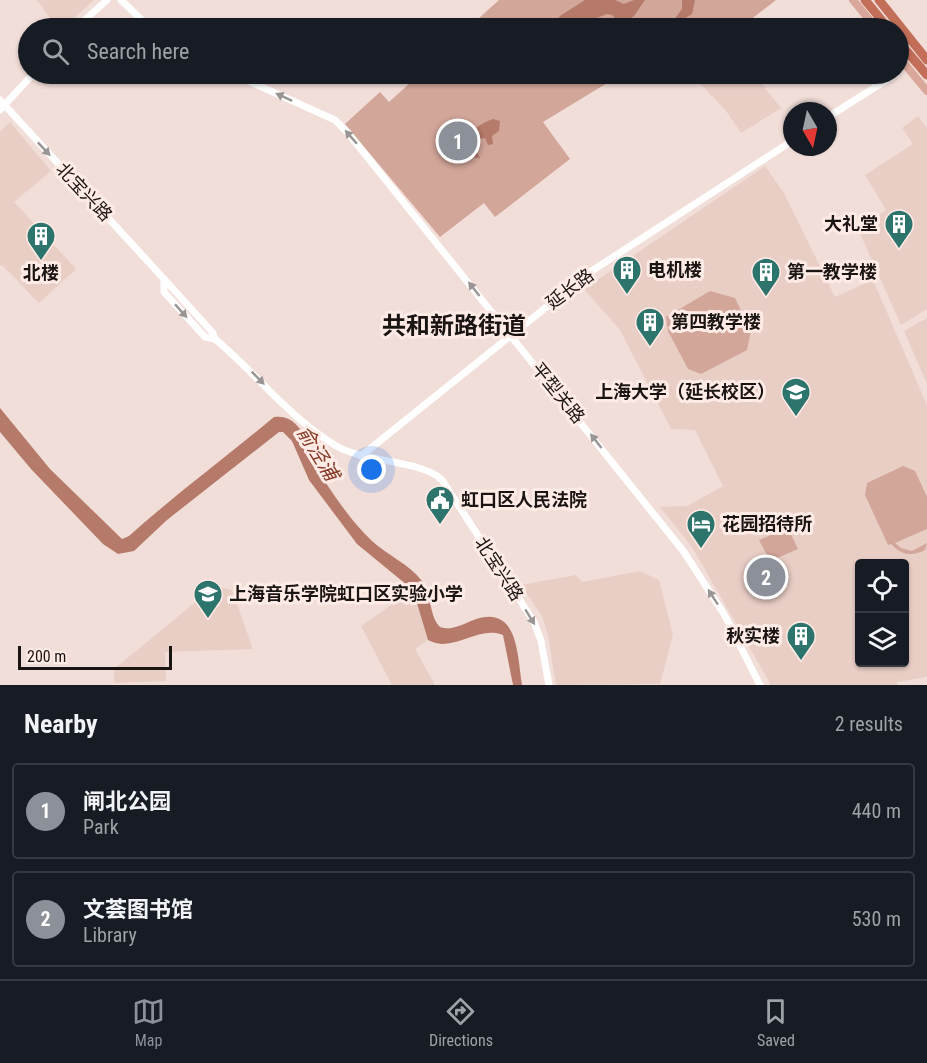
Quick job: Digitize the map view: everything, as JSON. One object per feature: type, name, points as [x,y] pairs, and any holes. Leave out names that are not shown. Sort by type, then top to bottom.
[{"type":"highway","points":[[865,0],[880,18]]},
{"type":"highway","points":[[881,0],[896,18]]},
{"type":"highway","points":[[909,34],[927,56]]},
{"type":"highway","points":[[909,54],[927,75]]},
{"type":"main road","points":[[853,0],[868,18]]},
{"type":"main road","points":[[909,70],[927,92]]},
{"type":"street","points":[[87,18],[107,0]]},
{"type":"street","points":[[121,0],[140,18]]},
{"type":"street","points":[[909,66],[927,56]]},
{"type":"street","points":[[2,105],[23,84]]},
{"type":"street","name":"平型关路","points":[[254,84],[340,125],[684,552],[724,614],[760,685]]},
{"type":"street","points":[[837,111],[880,84]]},
{"type":"street","name":"北宝兴路","points":[[2,105],[164,279],[213,333],[215,339],[290,411],[334,444],[361,456],[430,472],[442,480],[534,622],[541,641],[549,685]]},
{"type":"street","name":"延长路","points":[[361,456],[591,272],[783,147]]},
{"type":"shaded area","points":[[37,0],[94,0],[74,18],[50,18]]},
{"type":"shaded area","points":[[499,0],[776,0],[753,18],[479,18]]},
{"type":"shaded area","points":[[585,0],[615,0],[624,4],[634,0],[645,0],[631,18],[615,18],[607,14],[597,18],[558,18]]},
{"type":"shaded area","points":[[682,0],[695,0],[692,14],[685,18],[675,18],[682,9]]},
{"type":"shaded area","points":[[409,84],[606,84],[543,122],[570,159],[495,217],[484,203],[440,237],[345,124],[380,92],[389,102]]},
{"type":"shaded area","points":[[701,84],[762,84],[781,108],[741,133],[726,111]]},
{"type":"shaded area","points":[[918,116],[927,128],[927,309],[901,325],[858,229],[886,210],[865,175],[913,144],[902,128]]},
{"type":"shaded area","points":[[493,119],[500,121],[499,131],[492,136],[493,144],[488,145],[485,138],[478,139],[477,152],[480,158],[471,157],[468,153],[471,150],[465,141],[467,137],[477,127]]},
{"type":"shaded area","points":[[10,122],[51,171],[14,202],[76,269],[39,303],[2,265],[0,266],[0,131]]},
{"type":"shaded area","name":"上海大学（延长校区）","points":[[765,166],[784,193],[835,297],[873,280],[927,405],[927,677],[897,682],[897,685],[771,685],[692,547],[660,507],[687,506],[723,486],[695,430],[671,429],[620,330],[584,289]]},
{"type":"shaded area","points":[[710,291],[735,298],[751,331],[747,350],[701,374],[688,369],[668,331],[666,317]]},
{"type":"shaded area","points":[[927,318],[927,384],[904,331]]},
{"type":"shaded area","points":[[0,408],[50,469],[122,539],[129,536],[274,417],[285,417],[301,430],[326,483],[353,521],[372,541],[422,581],[434,617],[440,627],[452,628],[486,617],[498,618],[506,624],[516,646],[522,685],[513,685],[503,635],[484,634],[447,644],[428,640],[413,590],[357,544],[309,480],[292,441],[283,432],[279,432],[167,520],[134,551],[118,554],[103,544],[31,469],[0,432]]},
{"type":"shaded area","points":[[903,466],[915,471],[927,497],[927,529],[895,543],[901,548],[912,551],[927,543],[925,550],[916,554],[903,553],[891,544],[888,545],[865,495],[867,483]]},
{"type":"shaded area","points":[[788,528],[798,549],[770,561],[759,540]]},
{"type":"shaded area","points":[[640,571],[659,580],[673,635],[660,684],[556,685],[548,635],[542,616],[521,585],[576,575],[582,582]]},
{"type":"shaded area","name":"上海音乐学院虹口区实验小学","points":[[215,586],[232,590],[253,649],[165,652],[166,681],[114,683],[114,669]]},
{"type":"shaded area","points":[[413,590],[428,640],[415,649],[435,685],[392,685],[361,626]]},
{"type":"place","name":"闸北公园","points":[[458,141]]},
{"type":"place","name":"大礼堂","points":[[899,250]]},
{"type":"place","name":"北楼","points":[[41,262]]},
{"type":"place","name":"电机楼","points":[[627,296]]},
{"type":"place","name":"第一教学楼","points":[[766,298]]},
{"type":"place","name":"第四教学楼","points":[[650,348]]},
{"type":"place","name":"上海大学（延长校区）","points":[[796,418]]},
{"type":"place","name":"虹口区人民法院","points":[[440,526]]},
{"type":"place","name":"花园招待所","points":[[701,550]]},
{"type":"place","name":"文荟图书馆","points":[[766,577]]},
{"type":"place","name":"上海音乐学院虹口区实验小学","points":[[208,620]]},
{"type":"place","name":"秋实楼","points":[[801,662]]},
{"type":"district","name":"共和新路街道","points":[[454,326]]},
{"type":"water label","name":"俞泾浦","points":[[318,453]]}]
